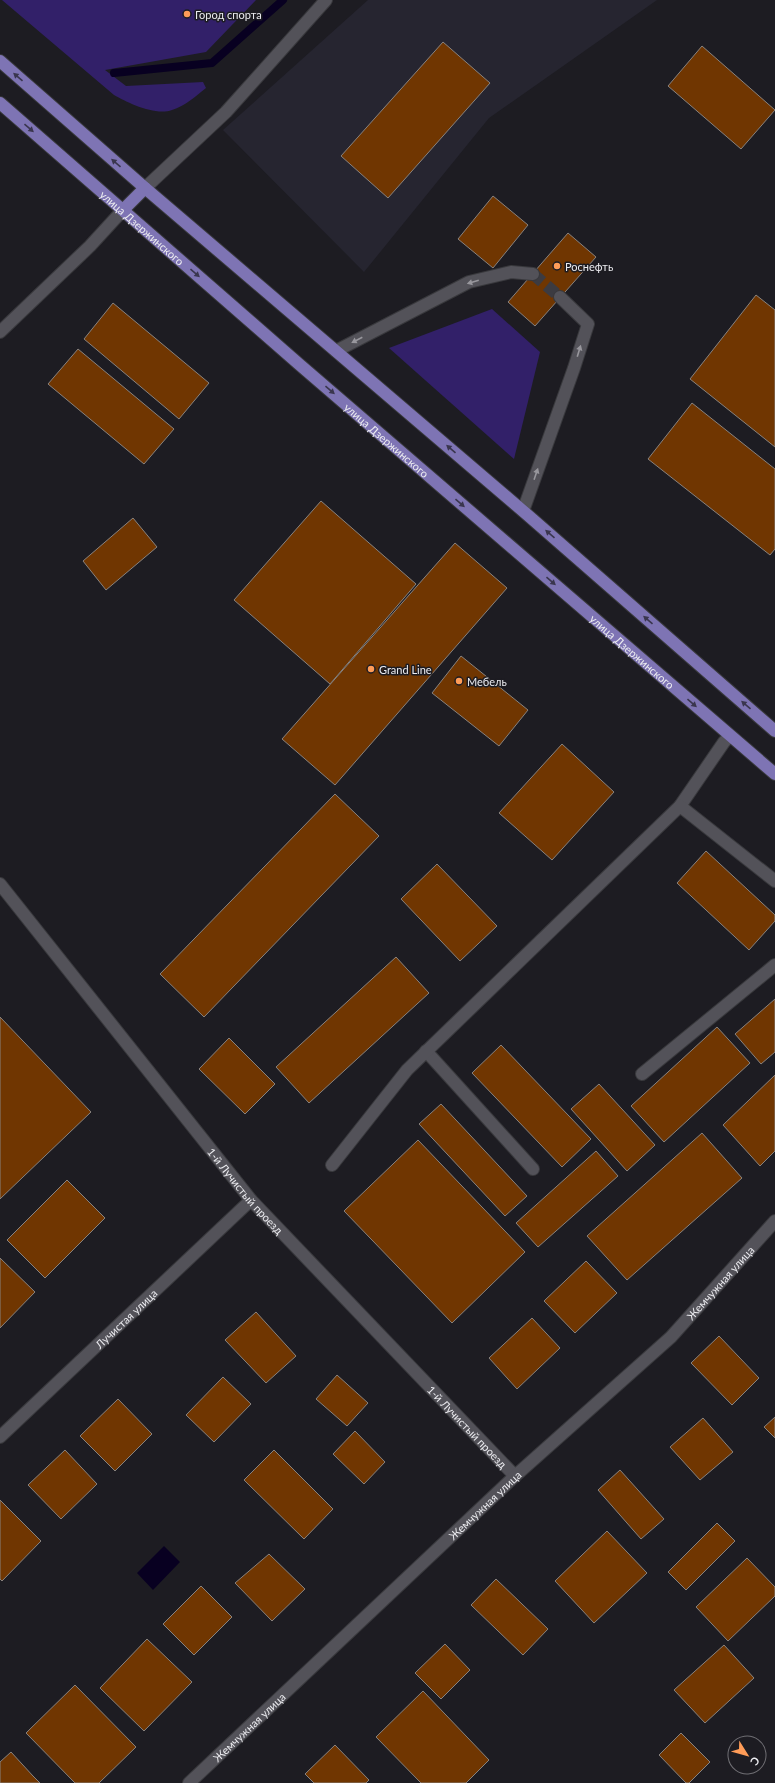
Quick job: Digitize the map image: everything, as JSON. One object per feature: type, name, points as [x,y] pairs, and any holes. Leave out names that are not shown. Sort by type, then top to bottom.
[{"type":"main road","points":[[0,61],[145,188],[523,511],[775,731]]},
{"type":"main road","name":"улица Дзержинского","points":[[0,103],[775,774]]},
{"type":"main road","points":[[123,210],[145,188]]},
{"type":"street","points":[[145,188],[226,112],[326,0]]},
{"type":"street","points":[[0,332],[90,246],[123,210]]},
{"type":"street","points":[[336,350],[469,282],[511,272],[533,274]]},
{"type":"street","points":[[523,511],[588,324],[560,297]]},
{"type":"street","points":[[332,1165],[407,1070],[680,806],[724,742],[730,736]]},
{"type":"street","points":[[680,806],[775,881]]},
{"type":"street","name":"1-й Лучистый проезд","points":[[0,884],[251,1200],[515,1476]]},
{"type":"street","points":[[642,1074],[775,965]]},
{"type":"street","points":[[426,1051],[533,1169]]},
{"type":"street","name":"Лучистая улица","points":[[0,1437],[251,1200]]},
{"type":"street","name":"Жемчужная улица","points":[[188,1783],[515,1476],[671,1337],[775,1221]]},
{"type":"shaded area","points":[[2,0],[256,0],[206,52],[105,70],[126,86],[203,82],[206,88],[186,103],[172,110],[158,111],[142,108],[114,95]]},
{"type":"shaded area","points":[[368,0],[657,0],[489,118],[364,272],[223,130]]},
{"type":"shaded area","points":[[492,309],[540,352],[514,459],[389,348]]},
{"type":"shaded area","points":[[164,1546],[180,1562],[153,1590],[137,1573]]},
{"type":"building","points":[[443,42],[490,83],[388,198],[341,156]]},
{"type":"building","points":[[702,46],[775,110],[741,149],[668,86]]},
{"type":"building","points":[[493,196],[528,225],[493,268],[458,239]]},
{"type":"building","points":[[568,233],[596,257],[535,326],[508,302]]},
{"type":"building","points":[[756,295],[775,310],[775,447],[690,379]]},
{"type":"building","points":[[113,303],[209,383],[179,419],[84,339]]},
{"type":"building","points":[[78,349],[174,429],[144,464],[48,384]]},
{"type":"building","points":[[692,403],[775,469],[775,549],[770,555],[648,459]]},
{"type":"building","points":[[321,501],[416,584],[330,684],[234,600]]},
{"type":"building","points":[[133,518],[157,547],[106,590],[83,561]]},
{"type":"building","points":[[455,543],[507,588],[335,785],[282,739]]},
{"type":"building","points":[[461,656],[528,710],[499,746],[432,693]]},
{"type":"building","points":[[562,744],[614,792],[552,860],[499,813]]},
{"type":"building","points":[[335,794],[379,836],[204,1017],[160,974]]},
{"type":"building","points":[[706,851],[775,915],[775,921],[749,950],[677,883]]},
{"type":"building","points":[[437,864],[497,926],[460,961],[401,899]]},
{"type":"building","points":[[396,957],[429,993],[309,1103],[276,1067]]},
{"type":"building","points":[[775,999],[775,1052],[761,1064],[735,1034]]},
{"type":"building","points":[[0,1017],[91,1112],[0,1199]]},
{"type":"building","points":[[717,1027],[750,1063],[664,1142],[631,1106]]},
{"type":"building","points":[[229,1038],[275,1084],[245,1114],[199,1069]]},
{"type":"building","points":[[501,1045],[591,1139],[562,1167],[472,1073]]},
{"type":"building","points":[[775,1075],[775,1151],[760,1166],[723,1125]]},
{"type":"building","points":[[599,1084],[655,1145],[627,1171],[571,1109]]},
{"type":"building","points":[[441,1104],[527,1196],[505,1216],[419,1124]]},
{"type":"building","points":[[702,1133],[742,1178],[627,1280],[587,1236]]},
{"type":"building","points":[[418,1140],[525,1252],[452,1323],[344,1211]]},
{"type":"building","points":[[596,1151],[618,1176],[538,1247],[516,1223]]},
{"type":"building","points":[[67,1180],[105,1218],[45,1278],[7,1240]]},
{"type":"building","points":[[0,1258],[35,1292],[0,1328]]},
{"type":"building","points":[[586,1261],[617,1293],[575,1333],[544,1301]]},
{"type":"building","points":[[256,1312],[296,1356],[266,1383],[225,1340]]},
{"type":"building","points":[[532,1318],[560,1348],[517,1389],[489,1358]]},
{"type":"building","points":[[719,1336],[759,1378],[732,1405],[691,1363]]},
{"type":"building","points":[[337,1375],[368,1403],[347,1426],[316,1399]]},
{"type":"building","points":[[223,1377],[251,1404],[214,1442],[186,1415]]},
{"type":"building","points":[[118,1399],[152,1434],[115,1471],[80,1436]]},
{"type":"building","points":[[775,1417],[775,1438],[764,1427]]},
{"type":"building","points":[[703,1418],[733,1452],[700,1480],[670,1447]]},
{"type":"building","points":[[355,1431],[385,1462],[364,1484],[333,1454]]},
{"type":"building","points":[[65,1450],[97,1484],[61,1519],[28,1485]]},
{"type":"building","points":[[274,1450],[333,1509],[304,1539],[244,1480]]},
{"type":"building","points":[[620,1470],[664,1519],[641,1539],[598,1490]]},
{"type":"building","points":[[0,1500],[41,1541],[2,1581],[0,1579]]},
{"type":"building","points":[[717,1523],[735,1541],[686,1590],[668,1572]]},
{"type":"building","points":[[607,1531],[647,1573],[594,1623],[555,1581]]},
{"type":"building","points":[[269,1554],[305,1589],[272,1621],[235,1583]]},
{"type":"building","points":[[747,1558],[775,1587],[775,1596],[728,1641],[696,1607]]},
{"type":"building","points":[[496,1579],[548,1629],[523,1655],[471,1605]]},
{"type":"building","points":[[201,1586],[232,1617],[194,1655],[163,1624]]},
{"type":"building","points":[[147,1639],[192,1682],[144,1731],[100,1688]]},
{"type":"building","points":[[445,1644],[470,1670],[441,1699],[415,1673]]},
{"type":"building","points":[[724,1645],[754,1678],[705,1723],[674,1690]]},
{"type":"building","points":[[75,1685],[136,1747],[99,1783],[75,1783],[26,1733]]},
{"type":"building","points":[[423,1691],[489,1760],[466,1783],[421,1783],[376,1737]]},
{"type":"building","points":[[681,1733],[710,1762],[689,1783],[686,1783],[659,1755]]},
{"type":"building","points":[[335,1745],[369,1780],[366,1783],[314,1783],[305,1774]]},
{"type":"building","points":[[11,1752],[40,1783],[0,1783],[0,1762]]},
{"type":"waterway","points":[[114,73],[212,63],[283,0]]},
{"type":"tunnel","points":[[533,274],[560,297]]},
{"type":"place","name":"Город спорта","points":[[187,14]]},
{"type":"place","name":"Роснефть","points":[[557,266]]},
{"type":"place","name":"Grand Line","points":[[371,669]]},
{"type":"place","name":"Мебель","points":[[459,681]]}]
